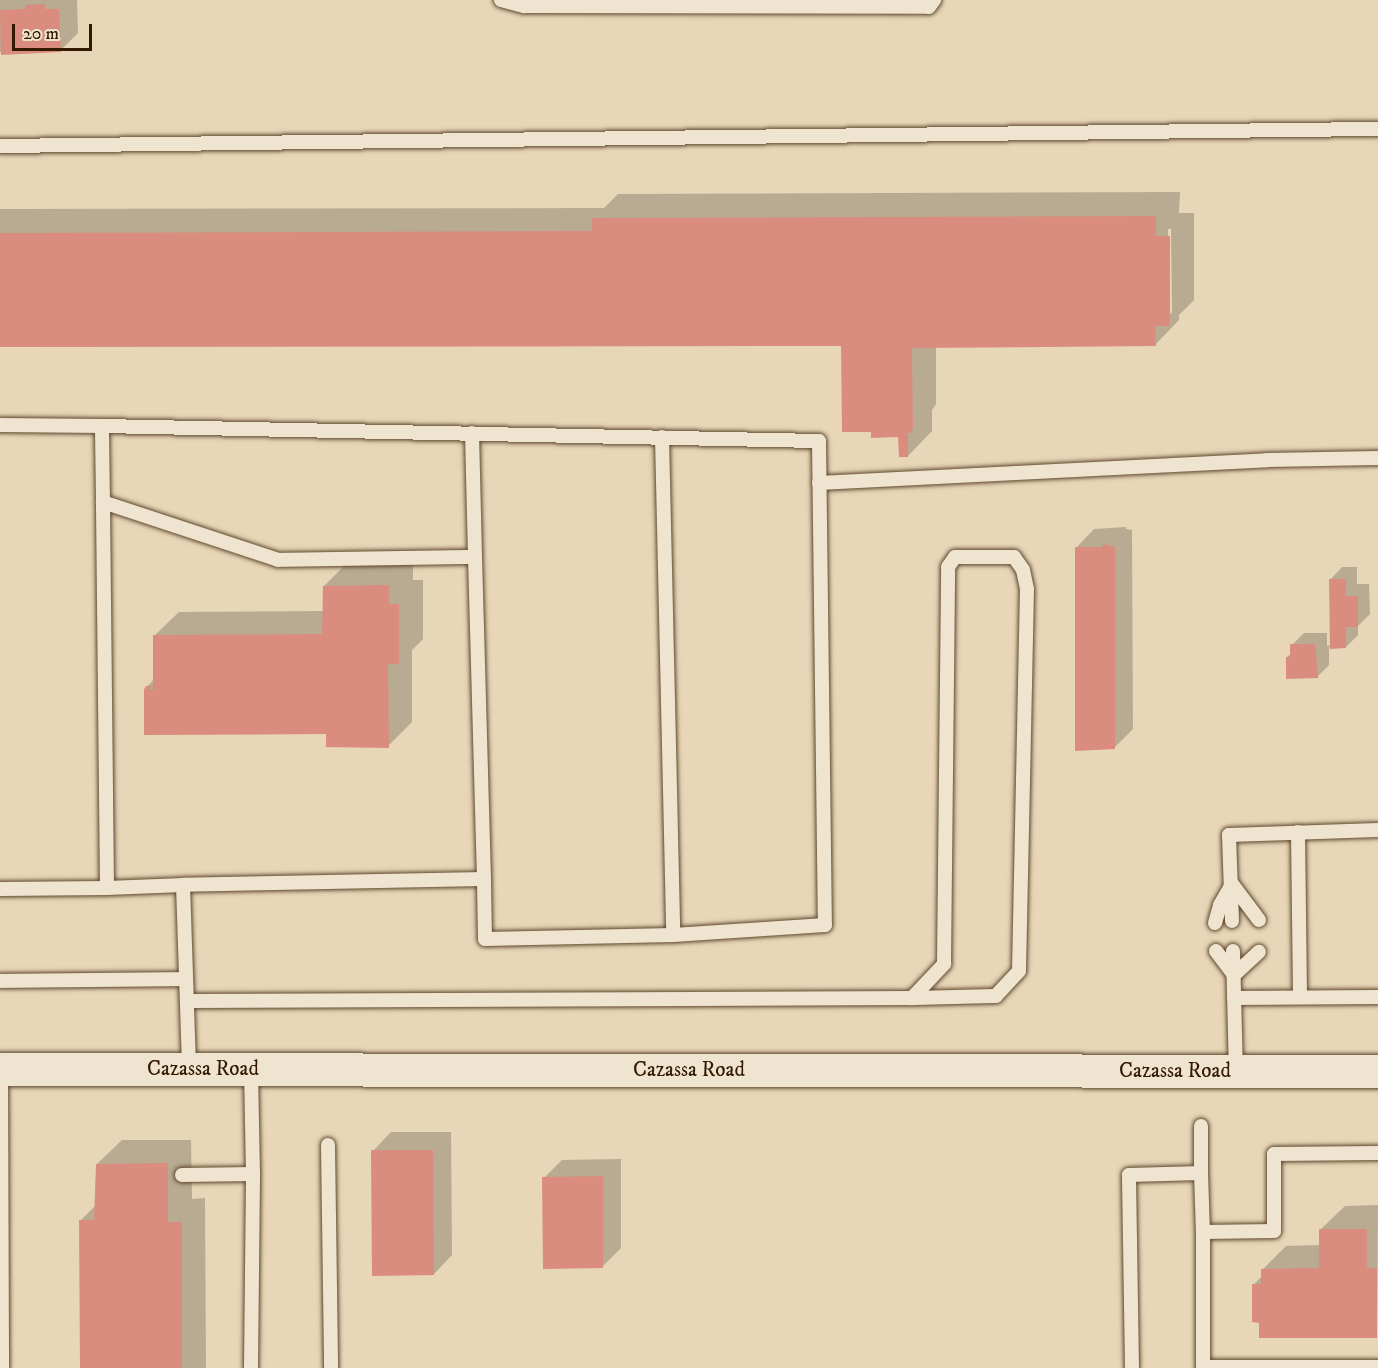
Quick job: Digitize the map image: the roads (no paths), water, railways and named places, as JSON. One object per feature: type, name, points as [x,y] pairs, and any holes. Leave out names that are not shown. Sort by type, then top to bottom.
[{"type":"street","name":"Cazassa Road","points":[[0,1069],[1378,1071]]},
{"type":"lane","points":[[501,0],[524,3],[929,7],[934,0]]},
{"type":"lane","points":[[0,146],[1378,129]]},
{"type":"lane","points":[[0,425],[102,426],[819,441],[825,925],[673,935],[485,939],[472,434]]},
{"type":"lane","points":[[102,426],[107,888]]},
{"type":"lane","points":[[663,437],[673,935]]},
{"type":"lane","points":[[819,483],[1267,460],[1378,458]]},
{"type":"lane","points":[[103,502],[278,560],[475,557]]},
{"type":"lane","points":[[187,1001],[912,998],[996,996],[1019,971],[1027,589],[1023,570],[1014,557],[955,557],[948,567],[945,964],[912,998]]},
{"type":"lane","points":[[1232,921],[1229,835],[1378,830]]},
{"type":"lane","points":[[1298,832],[1300,997]]},
{"type":"lane","points":[[0,889],[484,879]]},
{"type":"lane","points":[[1232,884],[1258,920]]},
{"type":"lane","points":[[1215,923],[1220,905],[1232,884]]},
{"type":"lane","points":[[183,885],[189,1069]]},
{"type":"lane","points":[[1216,951],[1234,975]]},
{"type":"lane","points":[[1233,951],[1236,1071]]},
{"type":"lane","points":[[1234,975],[1259,952]]},
{"type":"lane","points":[[0,981],[186,979]]},
{"type":"lane","points":[[1234,998],[1378,997]]},
{"type":"lane","points":[[0,1069],[2,1368]]},
{"type":"lane","points":[[251,1070],[253,1174],[251,1368]]},
{"type":"lane","points":[[1201,1126],[1202,1367],[1378,1367]]},
{"type":"lane","points":[[328,1145],[331,1368]]},
{"type":"lane","points":[[1203,1232],[1274,1232],[1274,1154],[1378,1154]]},
{"type":"lane","points":[[1132,1368],[1130,1174],[1201,1173]]},
{"type":"lane","points":[[182,1175],[253,1174]]}]
